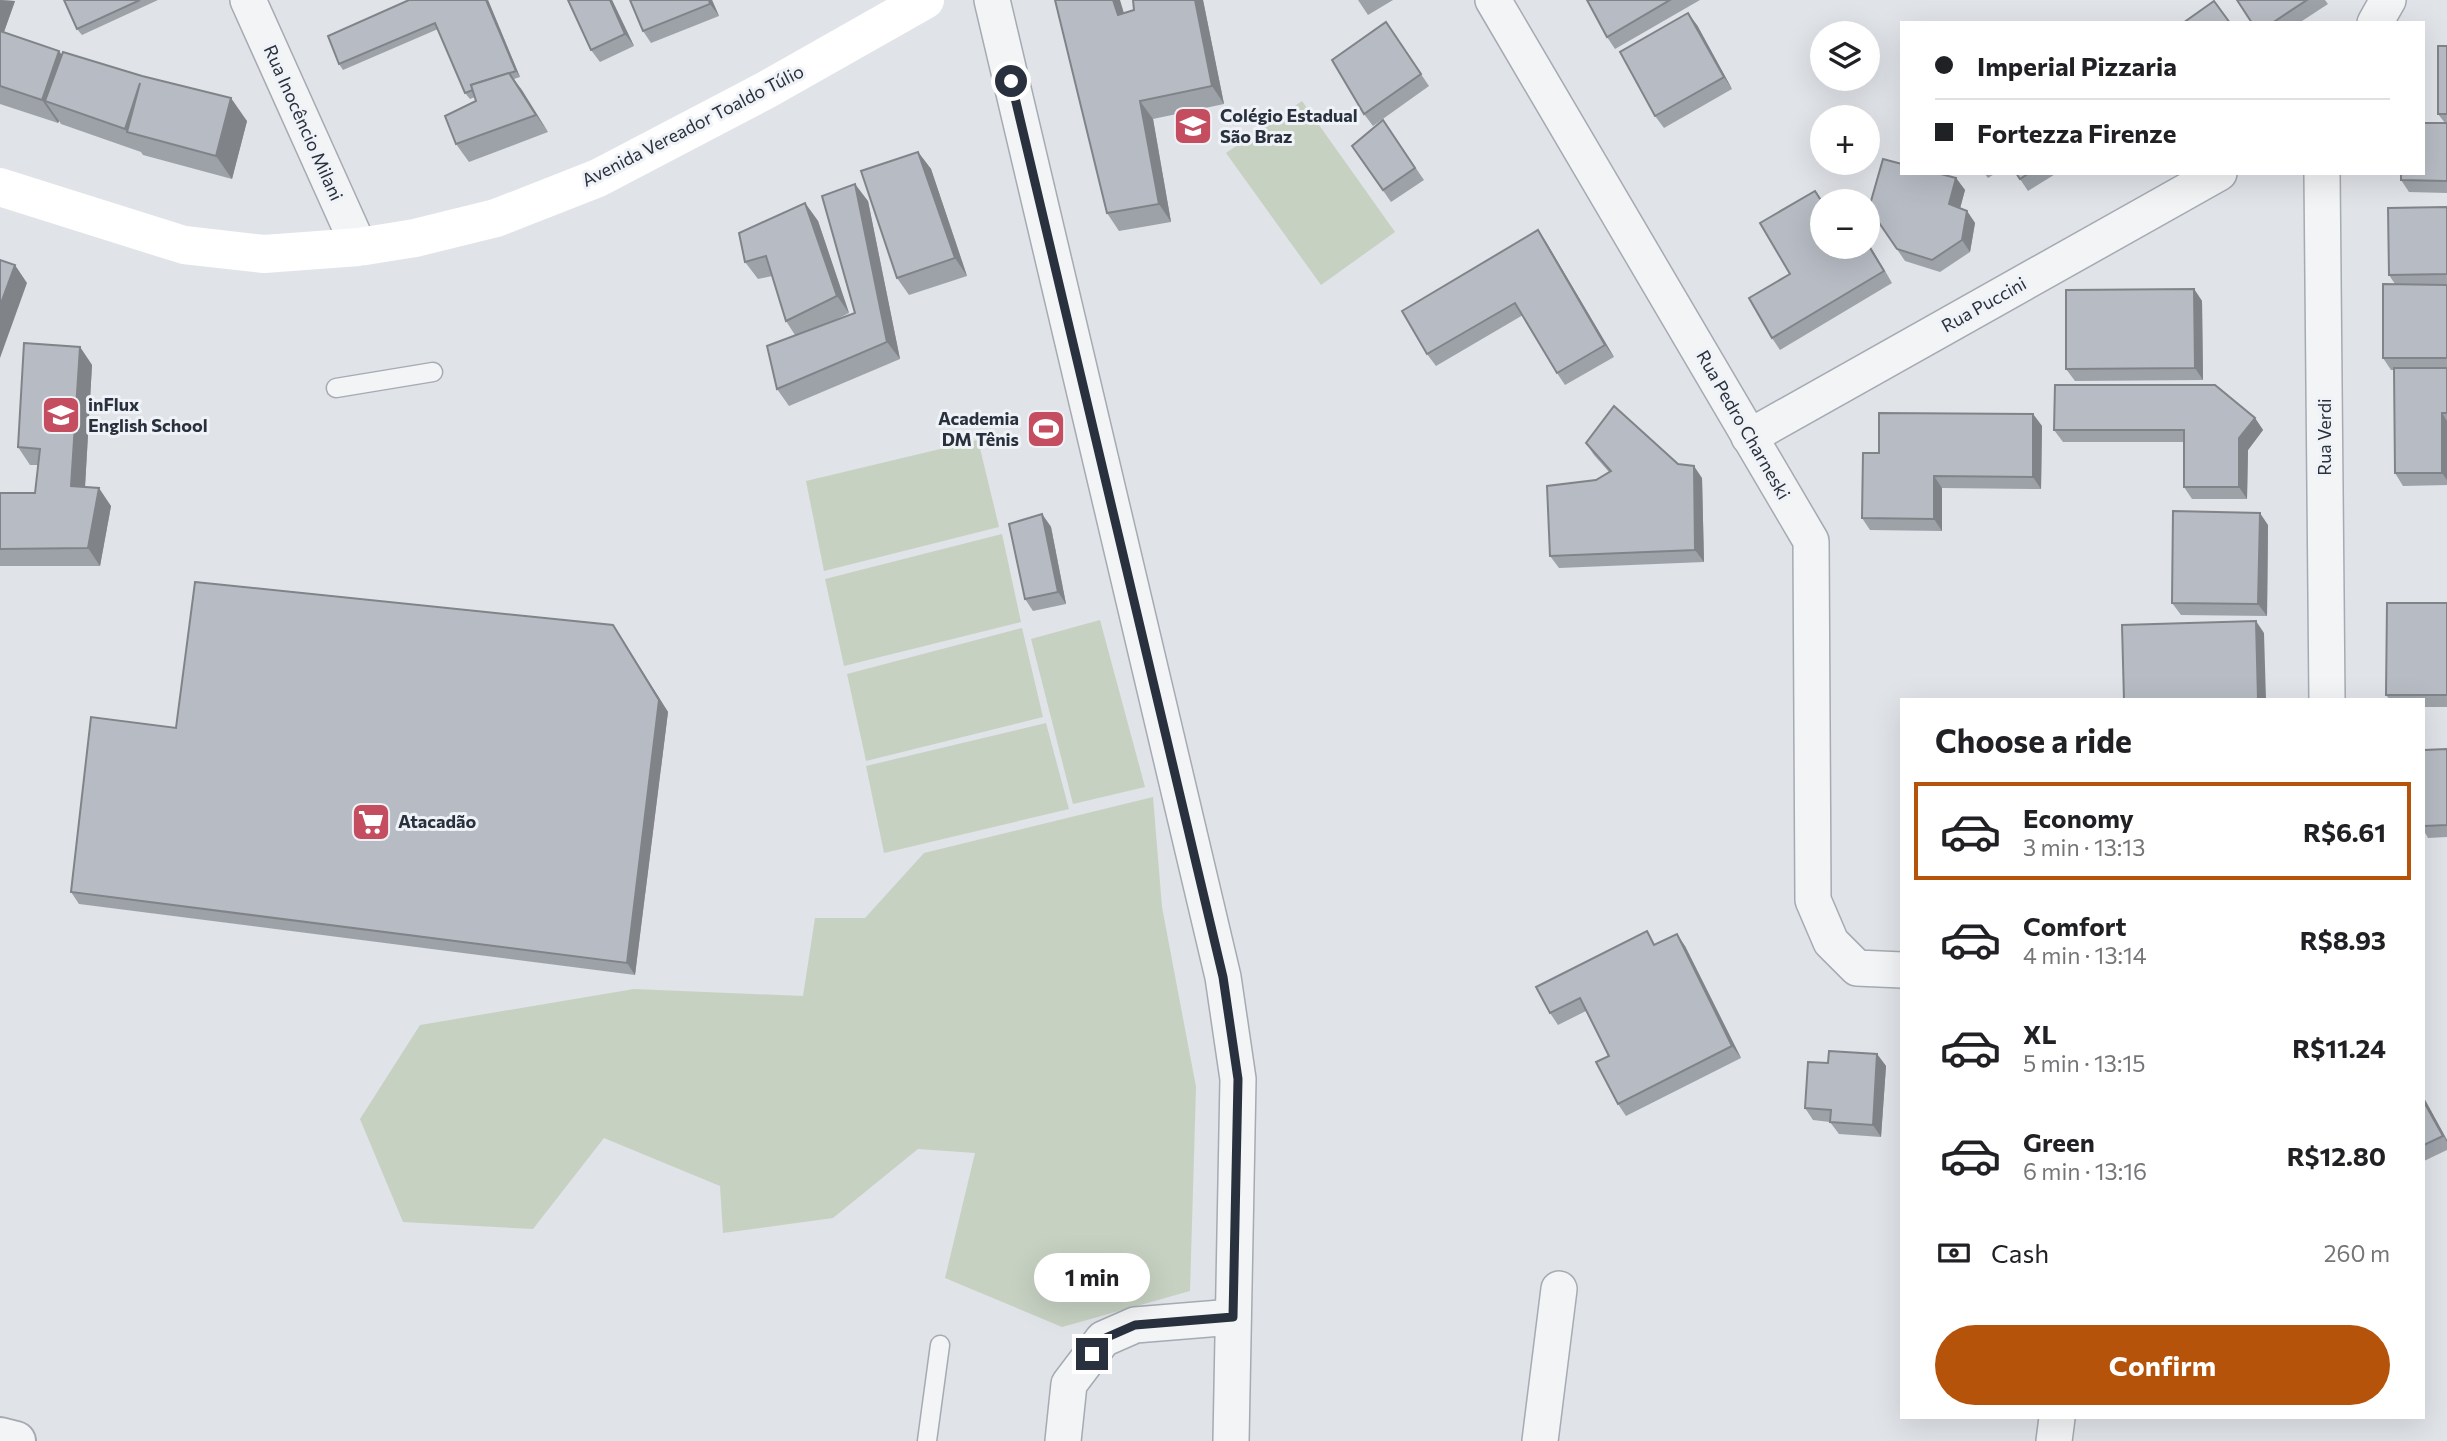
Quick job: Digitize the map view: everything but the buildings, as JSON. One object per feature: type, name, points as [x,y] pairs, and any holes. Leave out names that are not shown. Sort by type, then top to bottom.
[{"type":"main road","name":"Avenida Vereador Toaldo Túlio","points":[[0,187],[184,245],[264,254],[359,247],[415,238],[496,218],[598,178],[766,90],[925,0]]},
{"type":"street","name":"Rua Inocêncio Milani","points":[[248,0],[359,247]]},
{"type":"street","points":[[992,0],[1223,977],[1238,1079],[1231,1441]]},
{"type":"street","name":"Rua Pedro Charneski","points":[[1493,0],[1811,541],[1813,900],[1831,942],[1857,968],[1900,970]]},
{"type":"street","points":[[2376,21],[2388,0]]},
{"type":"street","name":"Rua Puccini","points":[[1749,437],[2214,175]]},
{"type":"street","name":"Rua Verdi","points":[[2322,175],[2327,698]]},
{"type":"street","points":[[1540,1441],[1559,1289]]},
{"type":"street","points":[[1063,1441],[1069,1384],[1103,1339],[1135,1325],[1233,1317]]},
{"type":"street","points":[[2054,1441],[2057,1419]]},
{"type":"street","points":[[0,1437],[16,1441]]},
{"type":"lane","points":[[336,388],[433,372]]},
{"type":"lane","points":[[926,1441],[940,1345]]},
{"type":"green space","points":[[1302,101],[1395,232],[1321,285],[1226,153]]},
{"type":"green space","points":[[978,440],[999,527],[824,571],[806,481]]},
{"type":"green space","points":[[1002,534],[1021,622],[844,666],[825,579]]},
{"type":"green space","points":[[1100,620],[1145,787],[1073,804],[1031,639]]},
{"type":"green space","points":[[1022,628],[1043,717],[866,761],[847,674]]},
{"type":"green space","points":[[1046,723],[1069,809],[884,853],[866,766]]},
{"type":"green space","points":[[1153,797],[1162,907],[1196,1087],[1190,1291],[1062,1327],[945,1278],[975,1153],[918,1149],[833,1218],[723,1233],[720,1186],[604,1138],[533,1229],[403,1222],[360,1119],[420,1025],[634,989],[803,996],[815,918],[865,918],[924,853]]},
{"type":"place","name":"Colégio Estadual São Braz","points":[[1193,126]]},
{"type":"place","name":"inFlux English School","points":[[61,415]]},
{"type":"place","name":"Academia DM Tênis","points":[[1046,429]]},
{"type":"place","name":"Atacadão","points":[[371,822]]},
{"type":"route","points":[[1011,81],[1223,977],[1238,1079],[1233,1317],[1135,1325],[1103,1339],[1092,1354]]}]
